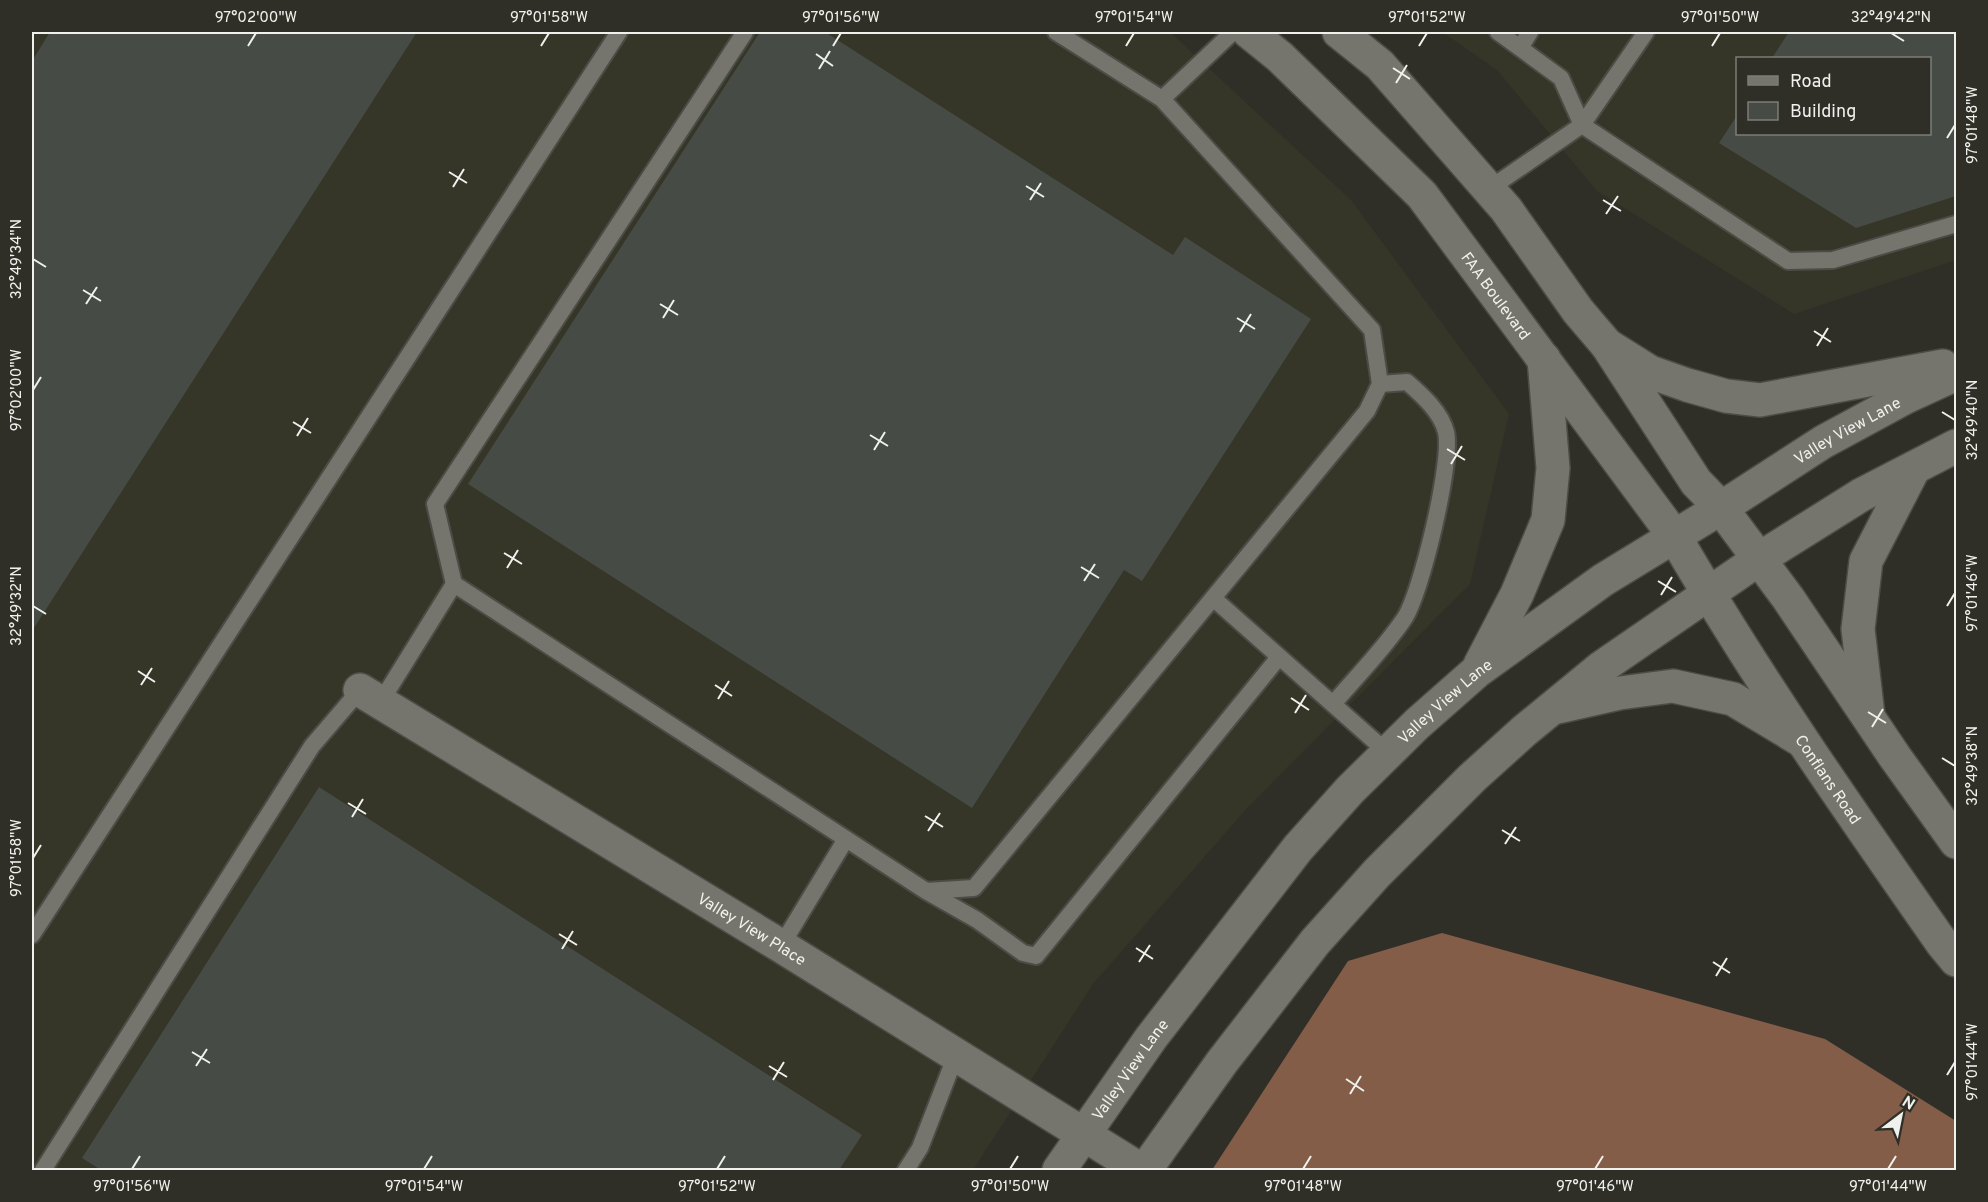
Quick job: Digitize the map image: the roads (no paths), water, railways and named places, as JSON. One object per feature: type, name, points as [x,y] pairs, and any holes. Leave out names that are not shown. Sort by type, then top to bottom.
[{"type":"main road","name":"FAA Boulevard","points":[[1249,32],[1280,57],[1422,195],[1675,537],[1707,593]]},
{"type":"main road","points":[[1339,32],[1380,65],[1506,209],[1578,311],[1606,345],[1696,482],[1721,508],[1788,598],[1956,842]]},
{"type":"main road","points":[[1606,345],[1650,372],[1687,386],[1726,396],[1760,400],[1956,364]]},
{"type":"main road","points":[[1476,672],[1517,594],[1548,520],[1553,468],[1544,359]]},
{"type":"main road","name":"Valley View Lane","points":[[1059,1170],[1151,1038],[1298,848],[1350,790],[1476,672],[1603,580],[1675,537],[1823,442],[1906,397],[1956,374]]},
{"type":"main road","points":[[1143,1170],[1222,1062],[1315,942],[1377,873],[1472,778],[1550,709],[1602,667],[1707,593],[1861,495],[1956,446]]},
{"type":"main road","points":[[1868,715],[1858,629],[1866,561],[1914,468]]},
{"type":"main road","name":"Conflans Road","points":[[1707,593],[1801,740],[1956,960]]},
{"type":"main road","points":[[1550,709],[1620,693],[1673,686],[1733,699],[1801,740]]},
{"type":"main road","name":"Valley View Place","points":[[370,697],[781,946],[1143,1170]]},
{"type":"lane","points":[[32,935],[619,32]]},
{"type":"lane","points":[[745,32],[435,504],[454,584],[926,891],[977,920],[1023,953],[1036,956],[1280,657]]},
{"type":"lane","points":[[926,891],[974,888],[1367,411],[1380,384],[1372,330],[1162,99],[1056,32]]},
{"type":"lane","points":[[1162,99],[1233,32]]},
{"type":"lane","points":[[1498,32],[1561,78],[1582,125],[1788,261],[1833,260],[1956,224]]},
{"type":"lane","points":[[1520,48],[1530,32]]},
{"type":"lane","points":[[1489,189],[1582,125],[1646,32]]},
{"type":"lane","points":[[1333,704],[1405,618],[1416,593],[1443,488],[1447,435],[1443,423],[1422,395],[1407,382],[1380,384]]},
{"type":"lane","points":[[43,1170],[312,746],[370,697],[454,584]]},
{"type":"lane","points":[[1213,598],[1388,753]]},
{"type":"lane","points":[[781,946],[846,839]]},
{"type":"lane","points":[[906,1170],[920,1148],[956,1055]]}]
